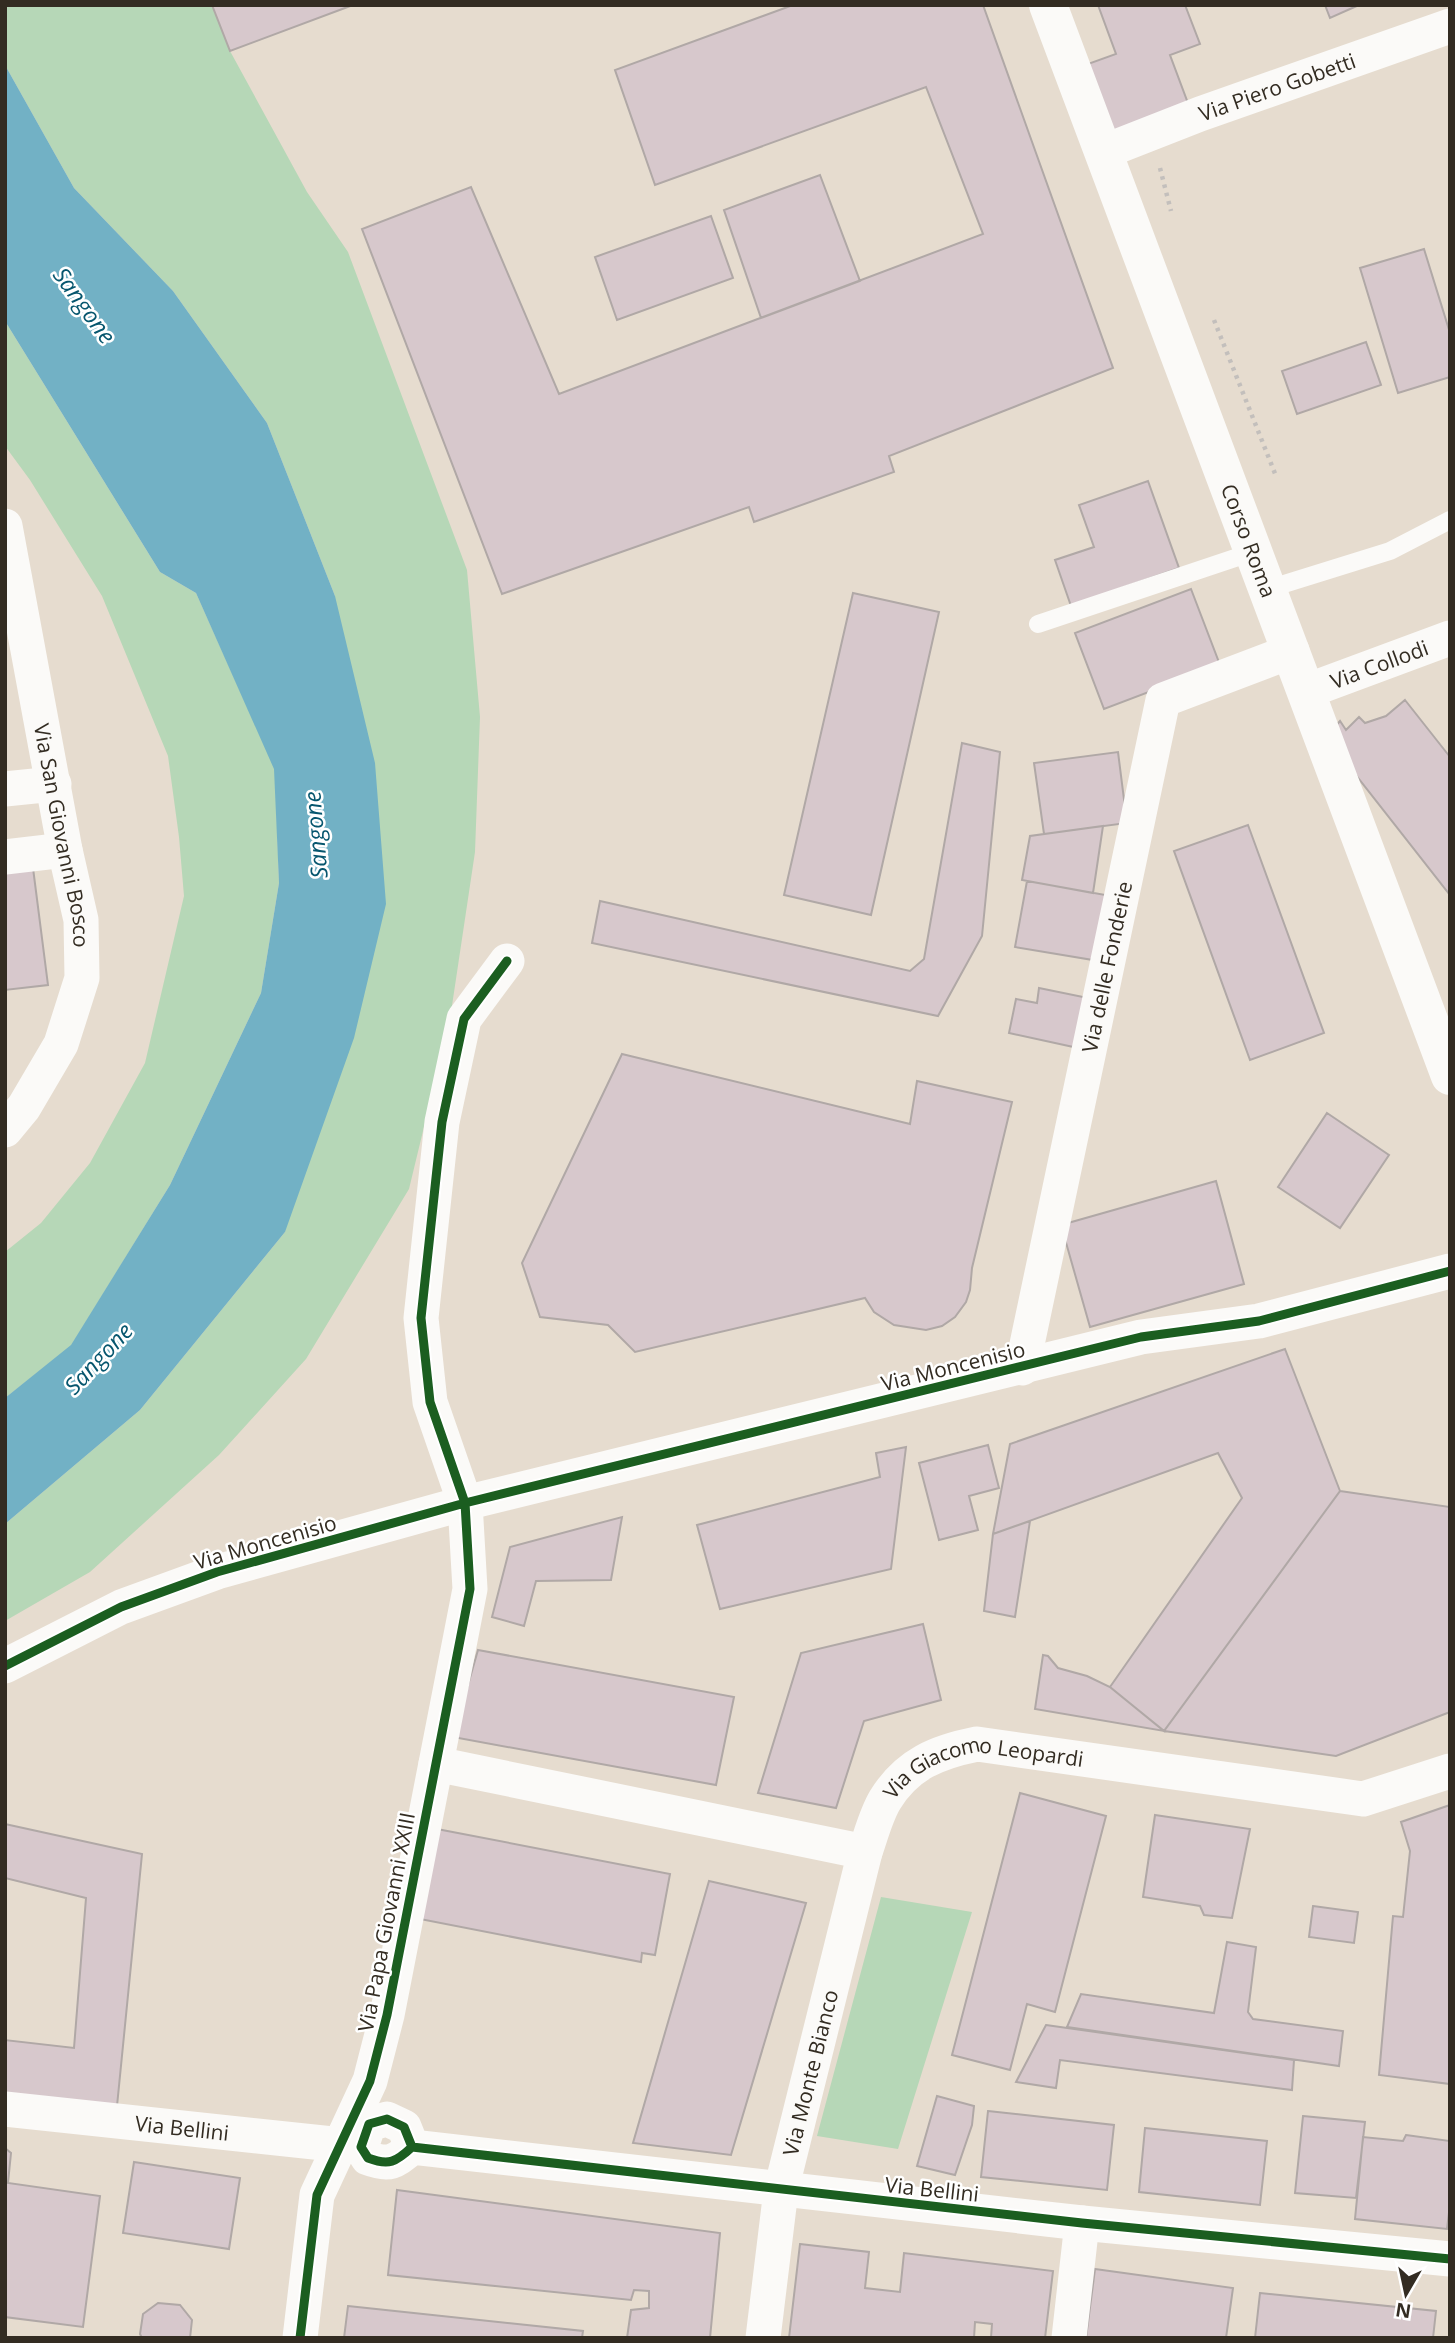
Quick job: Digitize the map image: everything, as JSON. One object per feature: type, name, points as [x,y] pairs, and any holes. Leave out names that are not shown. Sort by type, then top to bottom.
[{"type":"street","name":"Corso Roma","points":[[1048,5],[1450,1076]]},
{"type":"street","name":"Via Piero Gobetti","points":[[1103,152],[1200,114],[1450,26]]},
{"type":"street","name":"Via San Giovanni Bosco","points":[[5,526],[80,920],[82,978],[61,1044],[24,1107],[5,1130]]},
{"type":"street","name":"Via Collodi","points":[[1307,691],[1450,638]]},
{"type":"street","name":"Via delle Fonderie","points":[[1022,1368],[1163,700],[1292,651]]},
{"type":"street","points":[[5,789],[54,784]]},
{"type":"street","points":[[5,857],[65,850]]},
{"type":"street","points":[[465,1503],[430,1402],[421,1318],[442,1122],[464,1019],[507,961]]},
{"type":"street","name":"Via Moncenisio","points":[[5,1666],[121,1607],[217,1572],[465,1503],[1141,1337],[1259,1321],[1450,1271]]},
{"type":"street","name":"Via Papa Giovanni XXIII","points":[[300,2338],[317,2195],[351,2146],[387,2015],[470,1589],[465,1503]]},
{"type":"street","name":"Via Giacomo Leopardi","points":[[865,1852],[885,1801],[906,1773],[923,1760],[977,1744],[1363,1799],[1450,1771]]},
{"type":"street","points":[[436,1764],[865,1852]]},
{"type":"street","name":"Via Monte Bianco","points":[[763,2338],[781,2190],[865,1852]]},
{"type":"street","name":"Via Bellini","points":[[5,2109],[351,2146],[369,2124],[387,2119],[404,2127],[412,2147],[1082,2223],[1450,2259]]},
{"type":"street","points":[[1069,2338],[1082,2223]]},
{"type":"lane","points":[[1268,589],[1390,551],[1450,520]]},
{"type":"lane","points":[[1038,624],[1253,552]]},
{"type":"path","points":[[1158,161],[1171,211]]},
{"type":"path","points":[[1214,320],[1276,477]]},
{"type":"green space","points":[[5,5],[212,5],[230,51],[307,192],[348,252],[467,570],[480,717],[475,852],[450,1019],[409,1189],[306,1359],[219,1455],[90,1572],[5,1621],[5,1524],[140,1410],[285,1232],[335,596],[267,423],[173,291],[74,188],[5,65]]},
{"type":"green space","points":[[5,321],[160,572],[196,593],[275,769],[279,883],[261,993],[170,1185],[71,1346],[5,1398],[5,1252],[41,1223],[90,1163],[145,1063],[184,896],[168,756],[102,596],[30,480],[5,446]]},
{"type":"green space","points":[[881,1897],[972,1912],[898,2149],[817,2136]]},
{"type":"water","name":"Sangone","points":[[5,65],[74,188],[173,291],[267,423],[335,596],[375,763],[386,904],[354,1038],[285,1232],[140,1410],[5,1524],[5,1398],[71,1345],[170,1185],[261,993],[279,883],[274,769],[196,593],[160,572],[5,321]]},
{"type":"building","points":[[212,5],[353,5],[230,51]]},
{"type":"building","points":[[793,5],[983,5],[1113,368],[889,456],[894,472],[754,522],[749,507],[502,594],[362,229],[471,187],[559,394],[983,234],[926,87],[655,185],[615,70]]},
{"type":"building","points":[[1098,5],[1185,5],[1200,44],[1170,55],[1192,114],[1113,143],[1085,65],[1116,54]]},
{"type":"building","points":[[1325,5],[1359,5],[1330,18]]},
{"type":"building","points":[[820,175],[860,281],[761,318],[724,210]]},
{"type":"building","points":[[711,216],[733,278],[617,320],[595,257]]},
{"type":"building","points":[[1424,249],[1450,333],[1450,377],[1398,393],[1360,268]]},
{"type":"building","points":[[1366,342],[1381,385],[1297,414],[1282,371]]},
{"type":"building","points":[[1148,481],[1179,568],[1071,606],[1055,560],[1094,547],[1079,505]]},
{"type":"building","points":[[1191,589],[1220,665],[1104,709],[1075,633]]},
{"type":"building","points":[[853,593],[939,612],[871,915],[784,895]]},
{"type":"building","points":[[1405,700],[1450,757],[1450,895],[1326,737],[1340,721],[1346,730],[1359,717],[1365,723],[1386,716]]},
{"type":"building","points":[[962,743],[1000,752],[982,936],[938,1016],[592,943],[600,901],[910,971],[924,959]]},
{"type":"building","points":[[1118,752],[1127,823],[1044,834],[1034,763]]},
{"type":"building","points":[[1248,825],[1324,1033],[1250,1060],[1174,851]]},
{"type":"building","points":[[1103,826],[1093,893],[1022,880],[1030,836]]},
{"type":"building","points":[[33,868],[48,985],[5,990],[5,871]]},
{"type":"building","points":[[1027,881],[1111,896],[1099,961],[1015,947]]},
{"type":"building","points":[[1039,988],[1088,998],[1078,1048],[1009,1033],[1016,999],[1037,1003]]},
{"type":"building","points":[[622,1054],[910,1124],[917,1081],[1012,1102],[972,1268],[970,1290],[966,1302],[955,1317],[942,1326],[926,1330],[894,1325],[874,1312],[865,1298],[635,1352],[608,1325],[540,1317],[522,1263]]},
{"type":"building","points":[[1327,1113],[1389,1155],[1340,1228],[1278,1187]]},
{"type":"building","points":[[1216,1181],[1244,1284],[1090,1327],[1061,1225]]},
{"type":"building","points":[[1285,1349],[1340,1491],[1164,1731],[1110,1687],[1242,1498],[1218,1453],[993,1534],[1010,1444]]},
{"type":"building","points":[[988,1445],[999,1488],[969,1496],[978,1530],[939,1540],[919,1463]]},
{"type":"building","points":[[906,1447],[891,1569],[720,1609],[697,1525],[880,1477],[876,1453]]},
{"type":"building","points":[[1340,1491],[1450,1507],[1450,1712],[1336,1756],[1164,1731]]},
{"type":"building","points":[[622,1517],[611,1580],[536,1581],[524,1626],[492,1617],[510,1547]]},
{"type":"building","points":[[1030,1521],[1015,1617],[984,1611],[993,1534]]},
{"type":"building","points":[[923,1624],[941,1700],[864,1721],[836,1808],[758,1793],[801,1653]]},
{"type":"building","points":[[478,1650],[734,1697],[716,1785],[453,1737]]},
{"type":"building","points":[[1043,1655],[1048,1656],[1058,1668],[1087,1676],[1110,1687],[1164,1731],[1035,1709]]},
{"type":"building","points":[[1020,1793],[1106,1816],[1055,2012],[1027,2004],[1010,2070],[952,2055]]},
{"type":"building","points":[[1450,1805],[1450,2084],[1379,2075],[1393,1916],[1403,1917],[1410,1851],[1401,1822]]},
{"type":"building","points":[[1155,1815],[1250,1829],[1232,1918],[1204,1915],[1200,1906],[1143,1897]]},
{"type":"building","points":[[5,1824],[142,1854],[117,2106],[5,2094],[5,2040],[74,2048],[86,1898],[5,1878]]},
{"type":"building","points":[[437,1829],[670,1874],[655,1955],[642,1953],[641,1962],[420,1919]]},
{"type":"building","points":[[709,1881],[806,1903],[731,2155],[633,2143]]},
{"type":"building","points":[[1313,1906],[1358,1912],[1354,1943],[1309,1937]]},
{"type":"building","points":[[1227,1942],[1256,1947],[1248,2012],[1253,2019],[1343,2031],[1339,2066],[1067,2027],[1081,1994],[1214,2013]]},
{"type":"building","points":[[1046,2025],[1294,2060],[1292,2090],[1060,2060],[1056,2088],[1016,2082]]},
{"type":"building","points":[[937,2096],[974,2106],[972,2125],[955,2175],[917,2166]]},
{"type":"building","points":[[988,2111],[1114,2125],[1107,2190],[981,2177]]},
{"type":"building","points":[[1303,2116],[1365,2122],[1356,2198],[1295,2193]]},
{"type":"building","points":[[1145,2128],[1267,2141],[1260,2205],[1139,2192]]},
{"type":"building","points":[[1406,2135],[1450,2141],[1450,2204],[1447,2229],[1355,2219],[1363,2137],[1403,2141]]},
{"type":"building","points":[[5,2148],[11,2153],[8,2183],[100,2196],[83,2327],[5,2317]]},
{"type":"building","points":[[134,2162],[240,2178],[229,2249],[123,2233]]},
{"type":"building","points":[[397,2190],[720,2233],[710,2338],[627,2338],[631,2310],[649,2308],[649,2291],[634,2290],[631,2300],[388,2275]]},
{"type":"building","points":[[800,2244],[869,2252],[865,2288],[900,2292],[904,2253],[1053,2271],[1045,2338],[991,2338],[992,2324],[975,2322],[974,2338],[789,2338]]},
{"type":"building","points":[[1095,2269],[1233,2288],[1226,2338],[1086,2338]]},
{"type":"building","points":[[1260,2293],[1436,2311],[1433,2338],[1255,2338]]},
{"type":"building","points":[[158,2303],[180,2305],[192,2320],[190,2338],[142,2338],[140,2334],[143,2314]]},
{"type":"building","points":[[348,2306],[583,2331],[582,2338],[344,2338]]},
{"type":"cycle path","points":[[300,2338],[317,2195],[370,2081],[387,2015],[470,1589],[465,1503],[430,1402],[421,1318],[442,1122],[464,1019],[507,961]]},
{"type":"cycle path","points":[[5,1666],[121,1607],[217,1572],[465,1503],[1141,1337],[1259,1321],[1450,1271]]},
{"type":"cycle path","points":[[412,2147],[404,2127],[387,2119],[369,2124],[361,2147],[368,2158],[381,2162],[397,2159],[412,2147],[1082,2223],[1450,2259]]}]
